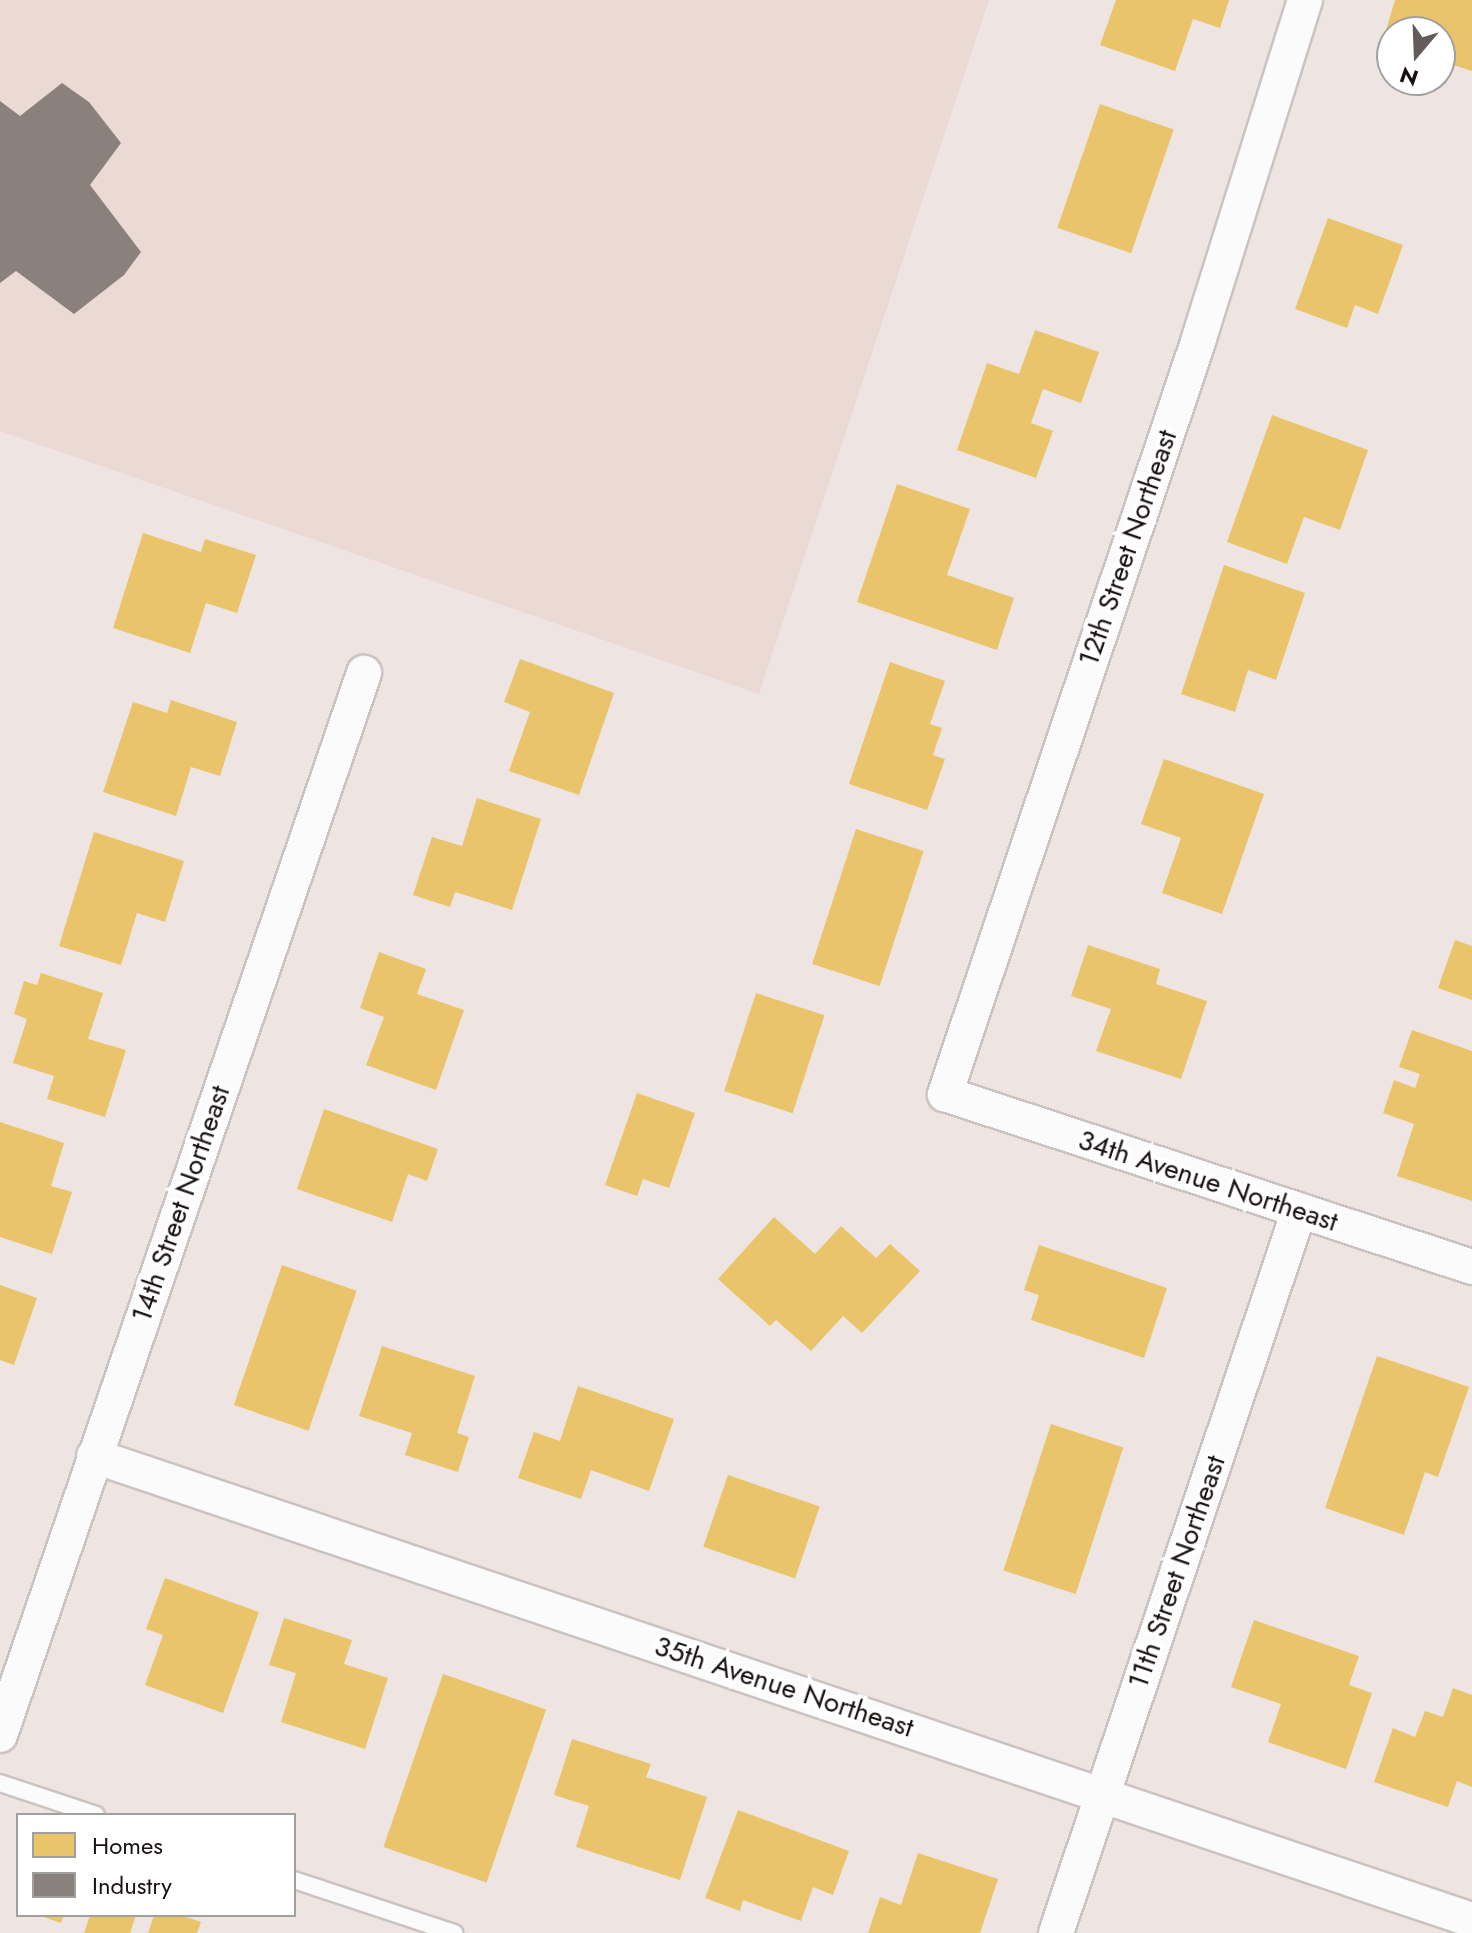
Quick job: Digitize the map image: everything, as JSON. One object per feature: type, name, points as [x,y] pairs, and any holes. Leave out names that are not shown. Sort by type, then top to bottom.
[{"type":"street","name":"12th Street Northeast","points":[[945,1094],[1194,354],[1305,0]]},
{"type":"street","name":"14th Street Northeast","points":[[0,1735],[364,673]]},
{"type":"street","name":"34th Avenue Northeast","points":[[945,1094],[1472,1267]]},
{"type":"street","name":"11th Street Northeast","points":[[1056,1933],[1299,1211]]},
{"type":"street","name":"35th Avenue Northeast","points":[[94,1456],[1472,1920]]},
{"type":"lane","points":[[0,1783],[90,1813]]},
{"type":"lane","points":[[296,1881],[454,1933]]},
{"type":"shaded area","points":[[0,0],[989,0],[759,694],[0,431]]},
{"type":"building: Homes","points":[[1116,0],[1229,0],[1220,28],[1193,19],[1175,71],[1100,45]]},
{"type":"building: Homes","points":[[1395,0],[1472,0],[1472,71],[1456,66],[1456,16],[1390,16]]},
{"type":"building: Homes","points":[[1100,104],[1174,129],[1131,253],[1057,228]]},
{"type":"building: Homes","points":[[1328,218],[1403,245],[1378,314],[1355,305],[1347,328],[1295,309]]},
{"type":"building: Homes","points":[[1035,330],[1099,352],[1081,403],[1043,389],[1031,423],[1053,431],[1036,478],[957,450],[987,363],[1019,374]]},
{"type":"building: Homes","points":[[1272,415],[1368,450],[1340,530],[1304,517],[1287,564],[1227,542]]},
{"type":"building: Homes","points":[[897,484],[970,509],[947,575],[1014,598],[997,650],[857,602]]},
{"type":"building: Homes","points":[[143,533],[201,552],[205,539],[256,555],[237,613],[206,603],[190,653],[113,628]]},
{"type":"building: Homes","points":[[1224,565],[1305,593],[1276,680],[1248,670],[1235,712],[1181,694]]},
{"type":"building: Homes","points":[[520,659],[614,693],[579,795],[509,771],[530,712],[504,702]]},
{"type":"building: Homes","points":[[890,662],[945,681],[930,724],[942,728],[933,755],[945,759],[927,810],[849,784]]},
{"type":"building: Homes","points":[[171,700],[237,722],[220,776],[191,767],[176,816],[103,792],[133,702],[167,713]]},
{"type":"building: Homes","points":[[1164,759],[1264,794],[1222,914],[1162,893],[1181,838],[1141,824]]},
{"type":"building: Homes","points":[[477,798],[541,819],[512,910],[455,892],[450,907],[413,895],[432,837],[462,846]]},
{"type":"building: Homes","points":[[856,829],[924,851],[880,986],[812,964]]},
{"type":"building: Homes","points":[[94,832],[184,861],[165,922],[137,913],[121,965],[59,946]]},
{"type":"building: Homes","points":[[1455,940],[1472,946],[1472,1000],[1438,988]]},
{"type":"building: Homes","points":[[1088,945],[1160,969],[1156,984],[1207,1001],[1181,1079],[1096,1051],[1111,1009],[1071,996]]},
{"type":"building: Homes","points":[[379,952],[426,969],[417,994],[464,1010],[436,1090],[366,1065],[384,1017],[360,1008]]},
{"type":"building: Homes","points":[[41,973],[103,993],[88,1039],[126,1050],[105,1117],[47,1099],[54,1076],[13,1063],[27,1019],[14,1014],[24,981],[37,985]]},
{"type":"building: Homes","points":[[756,993],[824,1015],[793,1113],[724,1091]]},
{"type":"building: Homes","points":[[1412,1030],[1472,1051],[1472,1201],[1397,1176],[1414,1124],[1383,1113],[1394,1080],[1415,1088],[1420,1074],[1399,1067]]},
{"type":"building: Homes","points":[[637,1093],[695,1113],[669,1188],[643,1179],[637,1196],[605,1185]]},
{"type":"building: Homes","points":[[324,1109],[438,1149],[427,1181],[408,1174],[392,1222],[297,1189]]},
{"type":"building: Homes","points":[[0,1122],[64,1143],[51,1186],[72,1192],[52,1254],[0,1237]]},
{"type":"building: Homes","points":[[774,1217],[815,1254],[841,1226],[876,1258],[890,1244],[920,1271],[862,1333],[843,1316],[811,1351],[776,1320],[770,1326],[718,1279]]},
{"type":"building: Homes","points":[[1039,1245],[1167,1288],[1144,1358],[1031,1320],[1039,1295],[1024,1290]]},
{"type":"building: Homes","points":[[282,1265],[357,1291],[309,1431],[234,1405]]},
{"type":"building: Homes","points":[[0,1285],[37,1298],[14,1365],[0,1360]]},
{"type":"building: Homes","points":[[382,1346],[475,1376],[457,1433],[469,1437],[458,1472],[405,1455],[412,1433],[359,1416]]},
{"type":"building: Homes","points":[[1377,1356],[1469,1387],[1438,1477],[1425,1472],[1404,1535],[1325,1508]]},
{"type":"building: Homes","points":[[578,1386],[674,1419],[649,1491],[591,1470],[581,1499],[518,1478],[534,1432],[560,1441]]},
{"type":"building: Homes","points":[[1051,1424],[1123,1447],[1076,1594],[1003,1570]]},
{"type":"building: Homes","points":[[728,1475],[820,1507],[795,1578],[703,1547]]},
{"type":"building: Homes","points":[[165,1578],[259,1612],[223,1713],[145,1685],[163,1635],[146,1629]]},
{"type":"building: Homes","points":[[284,1618],[352,1640],[344,1664],[388,1678],[365,1749],[281,1722],[296,1673],[269,1665]]},
{"type":"building: Homes","points":[[1254,1620],[1359,1656],[1349,1685],[1372,1693],[1346,1769],[1268,1742],[1281,1704],[1231,1687]]},
{"type":"building: Homes","points":[[443,1674],[546,1709],[486,1883],[383,1847]]},
{"type":"building: Homes","points":[[1453,1688],[1472,1695],[1472,1787],[1457,1781],[1448,1807],[1374,1782],[1393,1728],[1415,1737],[1425,1711],[1443,1717]]},
{"type":"building: Homes","points":[[572,1739],[651,1764],[646,1777],[707,1797],[680,1880],[576,1847],[589,1806],[554,1795]]},
{"type":"building: Homes","points":[[738,1810],[849,1851],[833,1895],[813,1887],[801,1921],[743,1900],[740,1911],[705,1898]]},
{"type":"building: Homes","points":[[918,1853],[998,1879],[980,1933],[868,1933],[880,1897],[901,1905]]},
{"type":"building: Homes","points":[[44,1917],[63,1917],[61,1923]]},
{"type":"building: Homes","points":[[89,1917],[135,1917],[130,1933],[84,1933]]},
{"type":"building: Homes","points":[[153,1917],[186,1917],[201,1922],[197,1933],[148,1933]]},
{"type":"building: Industry","points":[[62,83],[89,102],[121,143],[90,185],[141,252],[124,275],[74,314],[16,271],[0,283],[0,101],[20,116]]}]
